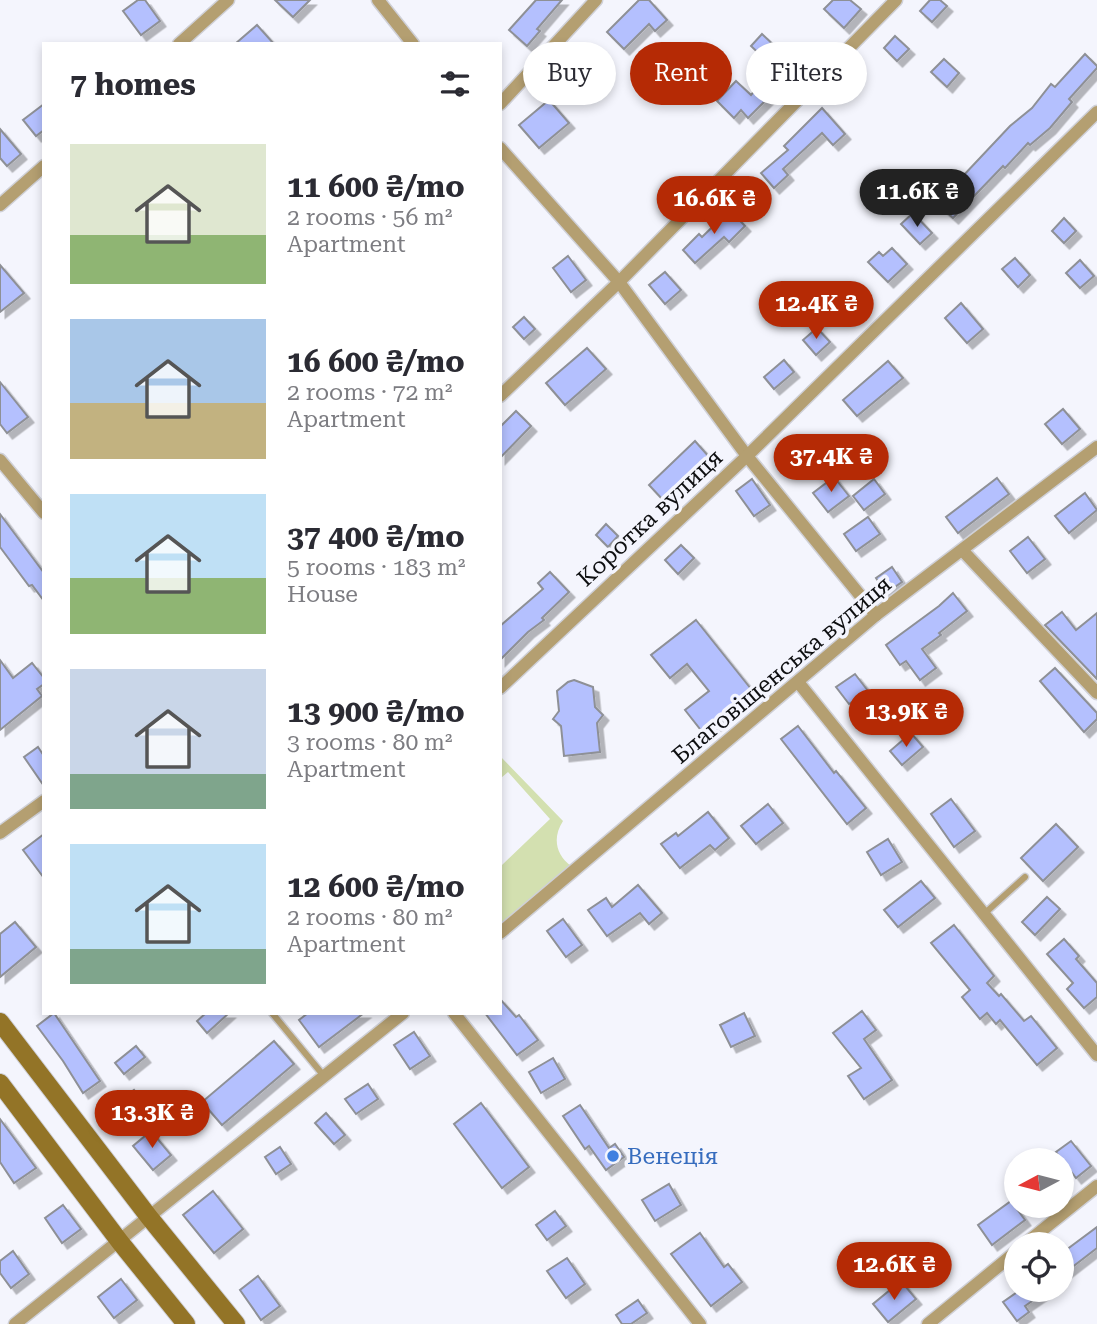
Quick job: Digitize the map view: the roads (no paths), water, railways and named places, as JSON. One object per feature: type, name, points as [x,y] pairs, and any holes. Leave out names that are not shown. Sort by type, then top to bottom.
[{"type":"street","points":[[181,42],[228,0]]},
{"type":"street","points":[[378,0],[411,42]]},
{"type":"street","points":[[502,102],[596,0]]},
{"type":"street","points":[[502,394],[619,282],[896,0]]},
{"type":"street","name":"Коротка вулиця","points":[[502,686],[747,456],[1097,112]]},
{"type":"street","points":[[502,150],[619,282],[747,456],[876,615]]},
{"type":"street","points":[[0,205],[42,168]]},
{"type":"street","name":"Благовіщенська вулиця","points":[[502,931],[876,615],[1097,447]]},
{"type":"street","points":[[0,460],[42,511]]},
{"type":"street","points":[[963,551],[1097,693]]},
{"type":"street","points":[[798,682],[1097,1055]]},
{"type":"street","points":[[0,834],[42,802]]},
{"type":"street","points":[[15,1324],[401,1015]]},
{"type":"street","points":[[456,1015],[700,1324]]},
{"type":"street","points":[[0,1023],[149,1217],[236,1324]]},
{"type":"street","points":[[0,1083],[120,1242],[186,1324]]},
{"type":"street","points":[[1040,1232],[1097,1185]]},
{"type":"street","points":[[928,1324],[1004,1262]]},
{"type":"lane","points":[[984,914],[1025,877]]},
{"type":"lane","points":[[274,1015],[324,1077]]},
{"type":"place","name":"Венеція","points":[[613,1156]]}]
